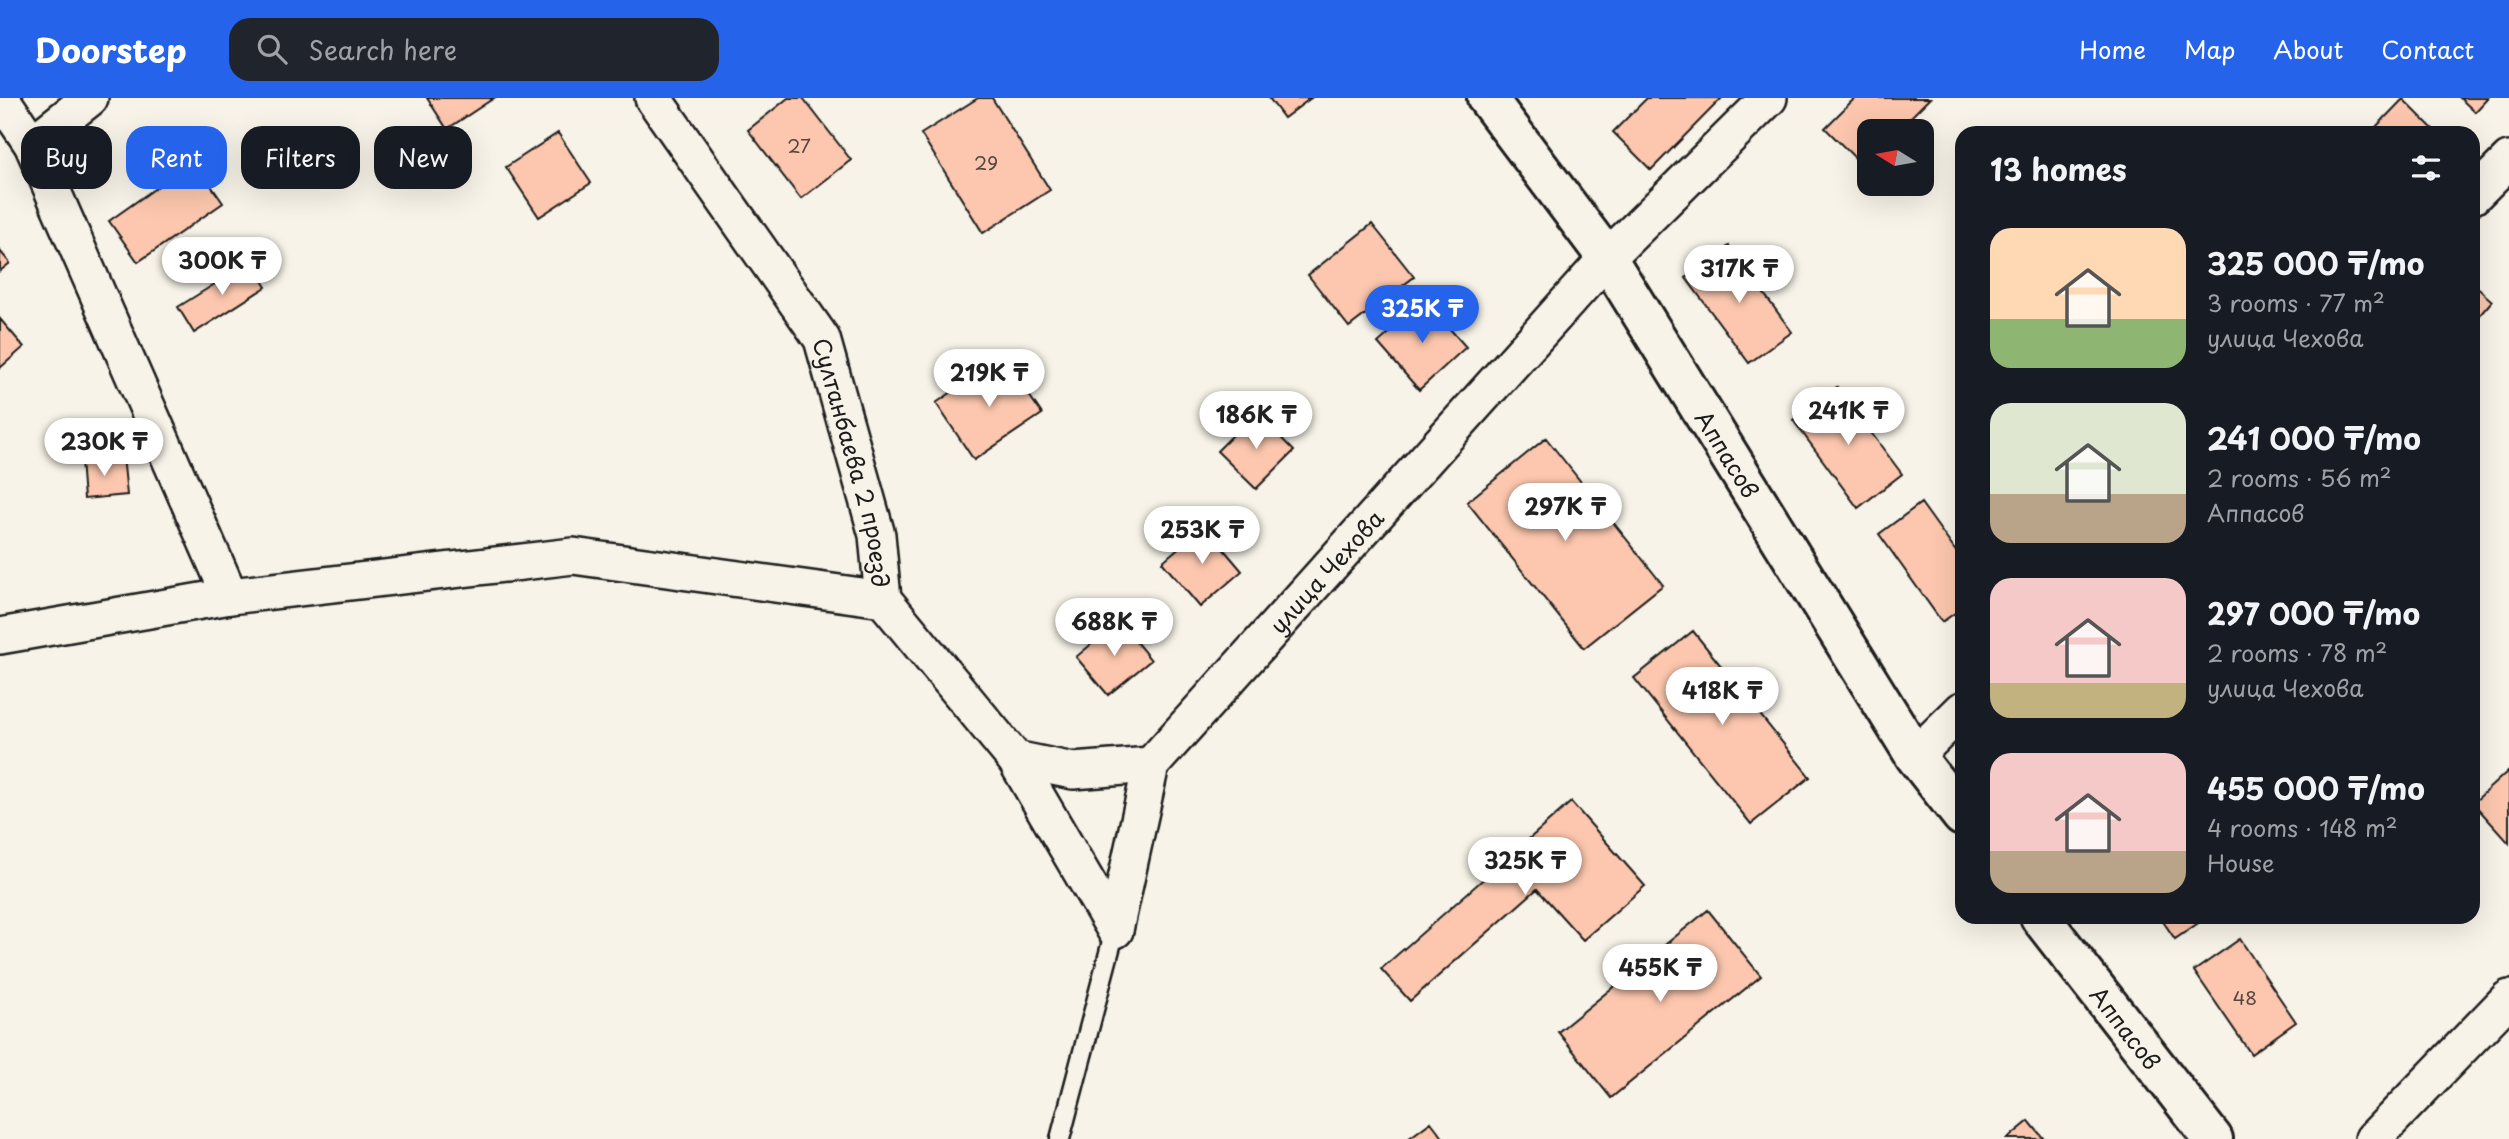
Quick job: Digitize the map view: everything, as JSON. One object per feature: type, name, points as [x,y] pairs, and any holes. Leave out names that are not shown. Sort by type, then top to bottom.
[{"type":"street","points":[[1,98],[21,128]]},
{"type":"street","points":[[55,126],[90,98]]},
{"type":"street","name":"Султанбаева 2 проезд","points":[[653,98],[822,339],[877,535],[883,599],[1015,759],[1115,930]]},
{"type":"street","name":"Аппасов","points":[[1487,98],[1607,258],[1915,757],[1955,808]]},
{"type":"street","name":"улица Чехова","points":[[1115,930],[1151,765],[1607,258],[1769,98]]},
{"type":"street","points":[[2480,189],[2509,160]]},
{"type":"street","points":[[52,189],[230,596]]},
{"type":"street","points":[[0,636],[230,596],[573,556],[883,599]]},
{"type":"street","points":[[1915,757],[1955,716]]},
{"type":"street","points":[[1015,759],[1073,771],[1151,765]]},
{"type":"street","name":"Аппасов","points":[[2045,924],[2213,1139]]},
{"type":"street","points":[[2373,1139],[2509,998]]},
{"type":"lane","name":"улица Чехова","points":[[1060,1139],[1115,930]]},
{"type":"building","points":[[427,98],[494,98],[452,126],[445,126]]},
{"type":"building","points":[[788,98],[803,98],[851,160],[801,199],[748,130]]},
{"type":"building","points":[[978,98],[992,98],[1050,190],[983,233],[921,134]]},
{"type":"building","points":[[1269,98],[1311,98],[1284,118]]},
{"type":"building","points":[[1647,98],[1722,98],[1651,170],[1613,132]]},
{"type":"building","points":[[1855,98],[1930,98],[1909,119],[1857,119],[1857,160],[1825,128]]},
{"type":"building","points":[[2460,98],[2488,98],[2475,112]]},
{"type":"building","points":[[2403,99],[2430,126],[2377,126]]},
{"type":"building","points":[[558,133],[591,183],[539,217],[506,167]]},
{"type":"building","points":[[154,189],[213,189],[223,203],[138,262],[109,221]]},
{"type":"building","points":[[1372,224],[1414,277],[1349,327],[1308,275]]},
{"type":"building","points":[[1729,246],[1792,332],[1749,363],[1686,278]]},
{"type":"building","points":[[0,251],[10,263],[0,271]]},
{"type":"building","points":[[250,262],[266,287],[194,333],[178,307]]},
{"type":"building","points":[[2480,290],[2492,301],[2480,315]]},
{"type":"building","points":[[1425,301],[1466,347],[1419,390],[1378,343]]},
{"type":"building","points":[[0,319],[24,347],[0,368]]},
{"type":"building","points":[[1003,357],[1042,414],[974,460],[936,403]]},
{"type":"building","points":[[1837,387],[1902,474],[1858,508],[1793,420]]},
{"type":"building","points":[[1256,412],[1294,451],[1256,489],[1217,451]]},
{"type":"building","points":[[1546,438],[1663,585],[1584,648],[1467,502]]},
{"type":"building","points":[[123,456],[127,495],[84,499],[81,460]]},
{"type":"building","points":[[1921,503],[1955,550],[1955,613],[1942,622],[1879,534]]},
{"type":"building","points":[[1204,526],[1242,571],[1200,607],[1162,562]]},
{"type":"building","points":[[1119,621],[1151,660],[1108,695],[1076,657]]},
{"type":"building","points":[[1693,631],[1810,777],[1751,824],[1634,678]]},
{"type":"building","points":[[2509,770],[2509,843],[2480,811],[2480,797]]},
{"type":"building","points":[[1571,802],[1645,886],[1583,940],[1537,889],[1410,1001],[1381,969]]},
{"type":"building","points":[[1708,910],[1761,976],[1611,1098],[1558,1032]]},
{"type":"building","points":[[2165,924],[2197,924],[2175,939]]},
{"type":"building","points":[[2240,939],[2296,1022],[2251,1054],[2194,971]]},
{"type":"building","points":[[2029,1121],[2044,1139],[2007,1139]]},
{"type":"building","points":[[1431,1122],[1444,1139],[1408,1139]]}]
